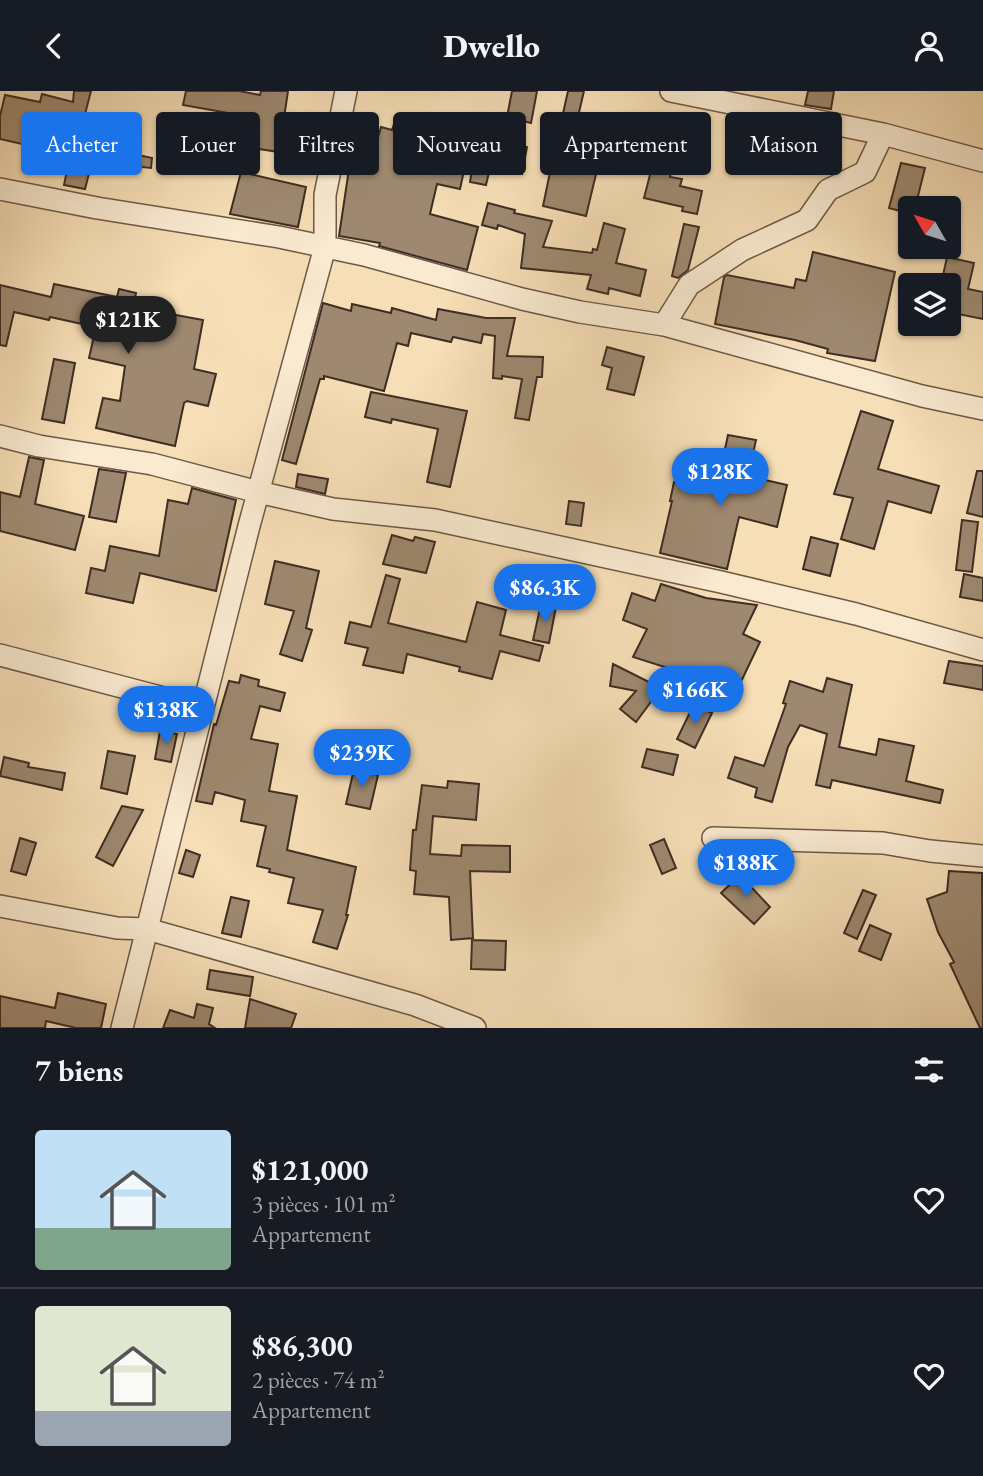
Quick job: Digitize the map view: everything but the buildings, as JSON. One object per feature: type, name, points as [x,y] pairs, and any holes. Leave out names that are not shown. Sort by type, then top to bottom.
[{"type":"street","points":[[122,1028],[258,492],[325,247],[325,195],[346,91]]},
{"type":"street","points":[[671,91],[883,134],[983,161]]},
{"type":"street","points":[[664,324],[689,285],[742,250],[807,220],[828,190],[865,171],[883,134]]},
{"type":"street","points":[[0,189],[364,255],[522,299],[580,312],[664,324],[922,396],[983,409]]},
{"type":"street","points":[[0,436],[39,446],[152,464],[333,509],[435,520],[721,582],[856,614],[983,650]]},
{"type":"street","points":[[0,655],[202,708]]},
{"type":"street","points":[[713,838],[883,843],[983,856]]},
{"type":"street","points":[[0,906],[117,928],[147,929],[415,1005],[475,1028]]}]
